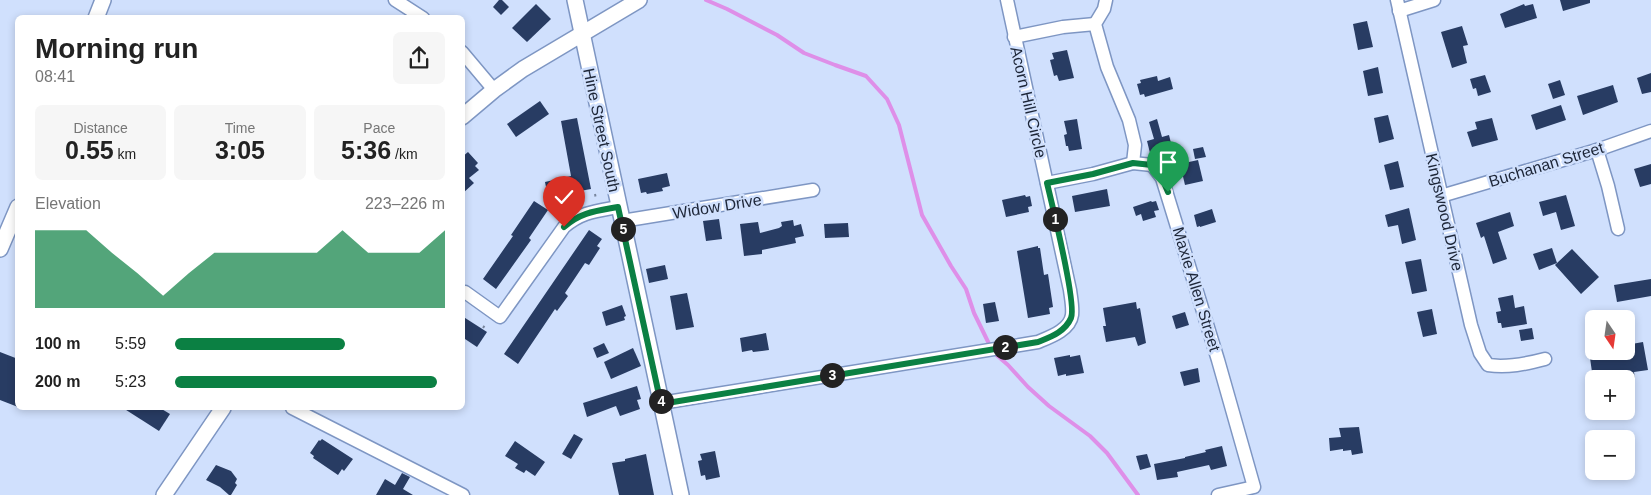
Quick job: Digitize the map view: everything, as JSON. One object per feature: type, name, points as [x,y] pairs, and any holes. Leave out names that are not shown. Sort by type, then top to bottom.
[{"type":"street","points":[[97,15],[104,0]]},
{"type":"street","points":[[395,0],[418,15]]},
{"type":"street","name":"Hine Street South","points":[[575,0],[681,495]]},
{"type":"street","points":[[465,114],[523,69],[639,0]]},
{"type":"street","name":"Acorn Hill Circle","points":[[661,404],[1038,342],[1064,328],[1072,317],[1070,290],[1007,0]]},
{"type":"street","points":[[1047,183],[1093,174],[1133,163],[1135,144],[1131,128],[1108,67],[1095,24],[1104,9],[1106,0]]},
{"type":"street","points":[[1398,5],[1434,0]]},
{"type":"street","name":"Kingswood Drive","points":[[1398,5],[1470,325],[1480,353],[1488,365],[1501,367],[1545,359]]},
{"type":"street","points":[[1014,37],[1063,27],[1095,24]]},
{"type":"street","points":[[465,56],[494,90]]},
{"type":"street","name":"Buchanan Street","points":[[1441,196],[1597,150],[1651,131]]},
{"type":"street","points":[[1597,150],[1618,229]]},
{"type":"street","name":"Maxie Allen Street","points":[[1133,163],[1152,165],[1162,178],[1168,192],[1254,487],[1218,495]]},
{"type":"street","name":"Widow Drive","points":[[465,292],[500,317],[564,227],[575,218],[588,213],[620,214],[813,190]]},
{"type":"street","points":[[1,243],[15,213]]},
{"type":"street","points":[[164,495],[222,410]]},
{"type":"street","points":[[296,410],[464,495]]},
{"type":"building","points":[[499,0],[502,0],[509,7],[501,15],[493,7]]},
{"type":"building","points":[[1560,0],[1590,0],[1590,3],[1563,11]]},
{"type":"building","points":[[536,4],[551,19],[527,42],[512,28]]},
{"type":"building","points":[[1524,4],[1525,6],[1533,4],[1537,18],[1505,28],[1500,14]]},
{"type":"building","points":[[1367,21],[1373,47],[1358,50],[1353,24]]},
{"type":"building","points":[[1462,26],[1468,45],[1463,46],[1467,63],[1452,68],[1441,32]]},
{"type":"building","points":[[1067,50],[1074,78],[1059,81],[1057,75],[1054,76],[1050,60],[1054,59],[1052,53]]},
{"type":"building","points":[[1378,67],[1383,93],[1368,96],[1363,71]]},
{"type":"building","points":[[1651,73],[1651,92],[1642,94],[1637,78]]},
{"type":"building","points":[[1485,75],[1491,92],[1478,96],[1476,88],[1473,89],[1470,79]]},
{"type":"building","points":[[1157,76],[1158,81],[1170,77],[1173,89],[1145,97],[1144,94],[1140,95],[1137,84],[1141,83],[1140,80]]},
{"type":"building","points":[[1560,80],[1565,95],[1553,99],[1548,84]]},
{"type":"building","points":[[1613,85],[1618,102],[1583,115],[1577,96]]},
{"type":"building","points":[[540,101],[549,114],[516,137],[507,124]]},
{"type":"building","points":[[1561,105],[1566,120],[1536,130],[1531,115]]},
{"type":"building","points":[[1388,115],[1394,139],[1379,143],[1374,118]]},
{"type":"building","points":[[577,118],[591,189],[549,201],[545,182],[571,176],[561,121]]},
{"type":"building","points":[[1492,118],[1498,140],[1472,147],[1467,132],[1477,129],[1475,122]]},
{"type":"building","points":[[1077,119],[1082,149],[1069,151],[1064,135],[1067,134],[1064,121]]},
{"type":"building","points":[[1157,119],[1162,137],[1169,135],[1172,147],[1150,153],[1147,141],[1154,139],[1149,122]]},
{"type":"building","points":[[1203,147],[1206,157],[1195,159],[1193,149]]},
{"type":"building","points":[[468,152],[478,163],[475,166],[479,170],[469,178],[474,183],[465,191],[465,154]]},
{"type":"building","points":[[1198,160],[1203,181],[1185,185],[1180,164]]},
{"type":"building","points":[[1398,161],[1404,187],[1390,190],[1384,165]]},
{"type":"building","points":[[1651,164],[1651,184],[1640,187],[1634,169]]},
{"type":"building","points":[[667,173],[670,186],[662,188],[663,191],[647,194],[646,192],[641,193],[638,179]]},
{"type":"building","points":[[1107,189],[1110,206],[1075,212],[1072,196]]},
{"type":"building","points":[[1025,195],[1026,197],[1030,196],[1032,206],[1028,207],[1029,212],[1006,217],[1002,200]]},
{"type":"building","points":[[1566,195],[1575,226],[1561,230],[1556,212],[1543,216],[1539,202]]},
{"type":"building","points":[[534,201],[548,210],[529,238],[531,240],[496,289],[483,279],[513,236],[511,235]]},
{"type":"building","points":[[1156,201],[1159,210],[1154,211],[1156,217],[1143,221],[1141,214],[1136,216],[1133,207]]},
{"type":"building","points":[[1409,208],[1416,240],[1402,244],[1398,225],[1388,227],[1385,215]]},
{"type":"building","points":[[1212,209],[1216,222],[1197,227],[1194,215]]},
{"type":"building","points":[[1510,212],[1514,226],[1498,232],[1507,259],[1493,264],[1484,236],[1481,238],[1476,223]]},
{"type":"building","points":[[719,219],[722,239],[706,241],[703,221]]},
{"type":"building","points":[[793,220],[794,226],[801,224],[804,236],[795,238],[796,243],[762,250],[762,254],[744,256],[740,224],[758,222],[760,233],[779,228],[782,226],[781,222]]},
{"type":"building","points":[[848,223],[849,237],[825,238],[824,224]]},
{"type":"building","points":[[589,230],[602,239],[597,246],[600,248],[589,265],[585,263],[565,293],[568,296],[557,311],[555,309],[518,364],[504,354]]},
{"type":"building","points":[[1038,246],[1040,248],[1044,275],[1048,274],[1053,307],[1049,308],[1050,314],[1028,318],[1017,251]]},
{"type":"building","points":[[1552,248],[1557,263],[1539,270],[1533,254]]},
{"type":"building","points":[[1572,249],[1599,277],[1581,294],[1555,265]]},
{"type":"building","points":[[1421,259],[1427,291],[1412,294],[1405,262]]},
{"type":"building","points":[[665,265],[668,279],[649,283],[646,269]]},
{"type":"building","points":[[1651,279],[1651,296],[1617,302],[1614,285]]},
{"type":"building","points":[[687,293],[694,327],[676,330],[670,296]]},
{"type":"building","points":[[1513,295],[1515,308],[1524,306],[1527,324],[1502,328],[1501,323],[1498,323],[1496,312],[1501,311],[1498,298]]},
{"type":"building","points":[[995,302],[999,321],[986,323],[983,304]]},
{"type":"building","points":[[1136,302],[1137,309],[1140,308],[1146,343],[1138,346],[1135,337],[1106,342],[1103,326],[1106,326],[1103,308]]},
{"type":"building","points":[[622,305],[626,316],[624,317],[625,320],[606,326],[602,312]]},
{"type":"building","points":[[1432,309],[1437,334],[1423,337],[1417,312]]},
{"type":"building","points":[[1185,312],[1189,325],[1176,329],[1172,316]]},
{"type":"building","points":[[465,318],[487,332],[477,347],[465,339]]},
{"type":"building","points":[[1532,328],[1534,339],[1521,341],[1519,330]]},
{"type":"building","points":[[766,333],[769,350],[742,352],[740,338]]},
{"type":"building","points":[[1643,342],[1648,370],[1635,372],[1635,370],[1592,370],[1590,360],[1635,360],[1635,343]]},
{"type":"building","points":[[604,343],[609,353],[597,358],[593,348]]},
{"type":"building","points":[[633,348],[641,366],[611,379],[604,362]]},
{"type":"building","points":[[0,352],[15,358],[15,406],[0,400]]},
{"type":"building","points":[[1070,355],[1070,357],[1080,355],[1084,373],[1058,376],[1054,358]]},
{"type":"building","points":[[1198,368],[1200,382],[1184,386],[1180,372]]},
{"type":"building","points":[[637,386],[641,399],[637,400],[640,409],[620,416],[616,406],[587,417],[583,403]]},
{"type":"building","points":[[126,410],[163,410],[170,414],[159,431]]},
{"type":"building","points":[[1359,427],[1363,453],[1352,455],[1351,450],[1343,451],[1343,449],[1330,451],[1329,438],[1341,437],[1339,428]]},
{"type":"building","points":[[574,434],[583,439],[571,459],[562,454]]},
{"type":"building","points":[[322,439],[353,459],[344,471],[342,469],[338,475],[313,458],[314,456],[310,453],[319,440]]},
{"type":"building","points":[[515,441],[545,462],[535,476],[526,470],[524,473],[515,468],[518,464],[505,456]]},
{"type":"building","points":[[1222,446],[1227,466],[1211,470],[1209,465],[1177,472],[1178,477],[1157,480],[1154,464],[1185,458]]},
{"type":"building","points":[[715,451],[720,477],[706,480],[705,475],[701,476],[698,461],[702,460],[700,454]]},
{"type":"building","points":[[646,454],[654,495],[619,495],[612,463]]},
{"type":"building","points":[[1147,454],[1151,467],[1140,470],[1136,456]]},
{"type":"building","points":[[216,465],[231,471],[237,479],[235,483],[237,485],[231,495],[206,480]]},
{"type":"building","points":[[402,473],[410,477],[403,489],[413,495],[376,495],[385,479],[395,485]]},
{"type":"waterway","points":[[706,0],[777,35],[804,53],[866,76],[887,99],[899,125],[922,215],[966,289],[974,313],[993,352],[1049,406],[1090,436],[1107,453],[1138,495]]},
{"type":"route","points":[[564,227],[575,218],[588,213],[618,207],[661,404],[1038,342],[1064,328],[1072,317],[1070,290],[1047,183],[1093,174],[1133,163],[1152,165],[1162,178],[1168,192]]}]
